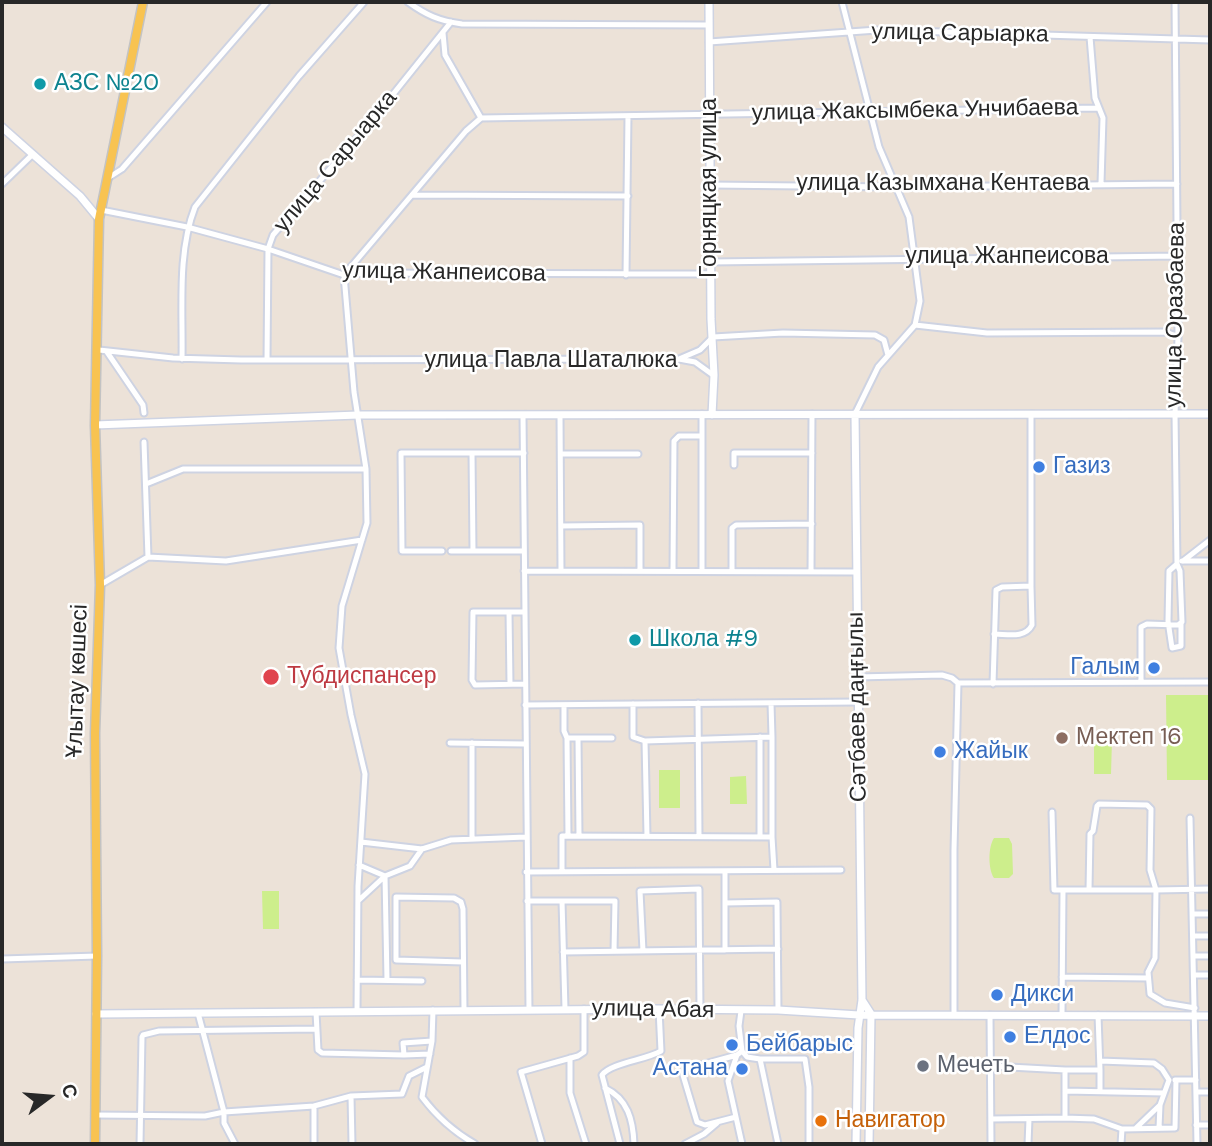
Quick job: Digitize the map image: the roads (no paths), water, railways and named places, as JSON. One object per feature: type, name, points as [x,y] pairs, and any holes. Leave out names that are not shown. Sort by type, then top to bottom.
[{"type":"main road","name":"Ұлытау көшесі","points":[[95,1144],[97,956],[94,733],[100,585],[95,425],[103,351],[100,214],[143,2]]},
{"type":"street","points":[[108,177],[122,169],[267,2]]},
{"type":"street","points":[[182,359],[184,249],[187,227],[195,207],[299,76],[363,2]]},
{"type":"street","points":[[408,2],[442,22],[505,25],[709,25]]},
{"type":"street","name":"Горняцкая улица","points":[[709,2],[714,375]]},
{"type":"street","points":[[842,2],[879,147],[909,217],[920,301],[915,325],[878,368],[855,414]]},
{"type":"street","name":"улица Оразбаева","points":[[1175,2],[1178,256],[1175,414],[1179,625]]},
{"type":"street","name":"улица Сарыарка","points":[[268,360],[268,249],[273,235],[374,118],[451,22]]},
{"type":"street","points":[[357,1011],[359,864],[365,774],[339,648],[342,607],[367,523],[366,469],[351,361],[344,275],[466,131],[481,118],[445,55],[443,32]]},
{"type":"street","name":"улица Сарыарка","points":[[709,42],[848,32],[964,32],[1210,40]]},
{"type":"street","points":[[1090,37],[1093,84],[1103,118],[1101,183]]},
{"type":"street","name":"улица Жаксымбека Унчибаева","points":[[481,118],[1098,108]]},
{"type":"street","points":[[626,275],[628,116]]},
{"type":"street","points":[[2,127],[100,214]]},
{"type":"street","points":[[2,184],[33,154]]},
{"type":"street","name":"улица Казымхана Кентаева","points":[[710,185],[896,187],[1177,184]]},
{"type":"street","points":[[412,195],[628,196]]},
{"type":"street","name":"улица Жанпеисова","points":[[100,214],[187,227],[268,249],[344,275],[711,274]]},
{"type":"street","name":"улица Жанпеисова","points":[[711,261],[1178,256]]},
{"type":"street","points":[[915,325],[987,333],[1166,332],[1178,337]]},
{"type":"street","points":[[700,350],[713,358],[707,365],[700,365],[697,355],[700,350],[713,337],[783,333],[875,335],[884,340],[888,355]]},
{"type":"street","points":[[679,359],[700,350]]},
{"type":"street","points":[[103,351],[142,405],[144,413]]},
{"type":"street","name":"улица Павла Шаталюка","points":[[103,351],[182,359],[679,359],[700,365],[714,375]]},
{"type":"street","points":[[712,415],[714,375]]},
{"type":"street","points":[[702,414],[702,571]]},
{"type":"street","points":[[811,572],[812,414]]},
{"type":"street","name":"Сәтбаев даңғылы","points":[[855,414],[862,1000],[859,1015],[856,1144]]},
{"type":"street","points":[[994,634],[1025,634],[1032,625],[1031,414]]},
{"type":"street","points":[[95,425],[358,415],[1210,414]]},
{"type":"street","points":[[523,415],[529,1010]]},
{"type":"street","points":[[561,415],[561,570]]},
{"type":"street","points":[[673,570],[674,441],[679,436],[702,436]]},
{"type":"street","points":[[144,442],[148,557]]},
{"type":"street","points":[[442,551],[402,551],[401,453],[523,453]]},
{"type":"street","points":[[472,453],[473,551]]},
{"type":"street","points":[[734,465],[734,453],[812,453]]},
{"type":"street","points":[[561,454],[638,454]]},
{"type":"street","points":[[146,484],[184,469],[366,469]]},
{"type":"street","points":[[732,571],[732,528],[736,525],[812,524]]},
{"type":"street","points":[[561,526],[640,525],[640,570]]},
{"type":"street","points":[[100,585],[148,557],[226,561],[362,540]]},
{"type":"street","points":[[1140,682],[1142,627],[1147,624],[1169,626],[1179,625],[1181,646],[1170,647],[1169,626],[1169,571],[1210,540]]},
{"type":"street","points":[[451,551],[524,551]]},
{"type":"street","points":[[1179,562],[1210,561]]},
{"type":"street","points":[[524,571],[856,572]]},
{"type":"street","points":[[993,684],[996,590],[1002,587],[1031,586]]},
{"type":"street","points":[[524,612],[473,612],[471,680],[475,685],[524,684]]},
{"type":"street","points":[[509,612],[510,684]]},
{"type":"street","points":[[857,677],[942,675],[958,683],[993,684],[1210,682]]},
{"type":"street","points":[[954,1015],[958,683]]},
{"type":"street","points":[[771,702],[774,870]]},
{"type":"street","points":[[525,705],[858,702]]},
{"type":"street","points":[[698,703],[698,836]]},
{"type":"street","points":[[634,704],[634,737],[645,741],[772,737]]},
{"type":"street","points":[[564,705],[568,835]]},
{"type":"street","points":[[760,737],[760,837]]},
{"type":"street","points":[[567,738],[612,738]]},
{"type":"street","points":[[578,738],[579,835]]},
{"type":"street","points":[[645,741],[647,836]]},
{"type":"street","points":[[450,743],[525,744]]},
{"type":"street","points":[[472,743],[472,838]]},
{"type":"street","points":[[1089,890],[1090,834],[1093,831],[1097,806],[1149,807],[1150,870],[1156,890],[1155,958],[1147,978],[1148,990],[1154,998],[1195,1012]]},
{"type":"street","points":[[1052,812],[1054,890],[1210,889]]},
{"type":"street","points":[[1190,818],[1197,1144]]},
{"type":"street","points":[[562,872],[562,836],[568,835],[772,837]]},
{"type":"street","points":[[361,842],[422,849],[472,838],[526,837]]},
{"type":"street","points":[[358,901],[385,876],[405,870],[416,860],[422,849]]},
{"type":"street","points":[[359,864],[385,876]]},
{"type":"street","points":[[526,872],[841,870]]},
{"type":"street","points":[[724,871],[725,950]]},
{"type":"street","points":[[385,876],[387,980]]},
{"type":"street","points":[[642,951],[640,891],[699,889],[700,1010]]},
{"type":"street","points":[[1062,1015],[1063,890]]},
{"type":"street","points":[[463,962],[396,960],[396,897],[460,900],[463,909],[464,1010]]},
{"type":"street","points":[[527,901],[615,901],[614,951]]},
{"type":"street","points":[[562,901],[565,1009]]},
{"type":"street","points":[[725,903],[777,902],[778,1010]]},
{"type":"street","points":[[1193,914],[1210,914]]},
{"type":"street","points":[[1194,936],[1210,936]]},
{"type":"street","points":[[564,952],[778,949]]},
{"type":"street","points":[[2,958],[97,956]]},
{"type":"street","points":[[1194,956],[1210,956]]},
{"type":"street","points":[[1195,975],[1210,975]]},
{"type":"street","points":[[1062,977],[1147,978]]},
{"type":"street","points":[[357,980],[422,981]]},
{"type":"street","points":[[862,1000],[871,1014],[869,1144]]},
{"type":"street","points":[[542,1144],[521,1072],[584,1052],[584,1009]]},
{"type":"street","points":[[620,1144],[602,1075],[605,1070],[651,1057],[661,1051],[659,1009]]},
{"type":"street","name":"улица Абая","points":[[96,1014],[659,1009],[778,1010],[859,1015],[1098,1015],[1195,1012],[1210,1016]]},
{"type":"street","points":[[433,1010],[432,1041],[422,1097],[447,1125],[475,1144]]},
{"type":"street","points":[[741,1011],[740,1053],[728,1081],[742,1144]]},
{"type":"street","points":[[316,1012],[319,1053],[430,1054]]},
{"type":"street","points":[[198,1013],[224,1112],[224,1123],[235,1144]]},
{"type":"street","points":[[990,1015],[991,1144]]},
{"type":"street","points":[[1098,1015],[1100,1091]]},
{"type":"street","points":[[140,1144],[143,1035],[159,1031],[316,1029]]},
{"type":"street","points":[[404,1055],[403,1043],[432,1041]]},
{"type":"street","points":[[736,1117],[705,1125],[697,1122],[683,1075],[686,1069],[740,1053],[760,1059],[805,1059],[809,1087],[809,1144]]},
{"type":"street","points":[[570,1058],[570,1093],[586,1144]]},
{"type":"street","points":[[760,1059],[778,1144]]},
{"type":"street","points":[[991,1119],[1094,1119],[1122,1129],[1175,1128],[1172,1080],[1162,1069],[1154,1063],[1100,1061]]},
{"type":"street","points":[[991,1066],[1100,1070]]},
{"type":"street","points":[[95,1115],[205,1116],[224,1112],[314,1106],[351,1096],[402,1094],[409,1076],[427,1067]]},
{"type":"street","points":[[1065,1070],[1065,1118]]},
{"type":"street","points":[[1172,1080],[1196,1080]]},
{"type":"street","points":[[1159,1128],[1160,1105],[1172,1080]]},
{"type":"street","points":[[605,1088],[620,1097],[625,1105],[633,1125],[634,1144]]},
{"type":"street","points":[[1065,1091],[1164,1093]]},
{"type":"street","points":[[1196,1092],[1210,1092]]},
{"type":"street","points":[[351,1096],[352,1144]]},
{"type":"street","points":[[1136,1128],[1160,1105]]},
{"type":"street","points":[[314,1106],[314,1144]]},
{"type":"street","points":[[1028,1119],[1028,1144]]},
{"type":"street","points":[[685,1144],[705,1134],[716,1123]]},
{"type":"street","points":[[1196,1125],[1210,1125]]},
{"type":"street","points":[[1121,1144],[1122,1129]]},
{"type":"place","name":"АЗС №20","points":[[40,84]]},
{"type":"place","name":"Газиз","points":[[1039,467]]},
{"type":"place","name":"Школа #9","points":[[635,640]]},
{"type":"place","name":"Галым","points":[[1154,668]]},
{"type":"place","name":"Тубдиспансер","points":[[271,677]]},
{"type":"place","name":"Мектеп 16","points":[[1062,738]]},
{"type":"place","name":"Жайык","points":[[940,752]]},
{"type":"place","name":"Дикси","points":[[997,995]]},
{"type":"place","name":"Елдос","points":[[1010,1037]]},
{"type":"place","name":"Бейбарыс","points":[[732,1045]]},
{"type":"place","name":"Мечеть","points":[[923,1066]]},
{"type":"place","name":"Астана","points":[[742,1069]]},
{"type":"place","name":"Навигатор","points":[[821,1121]]}]
